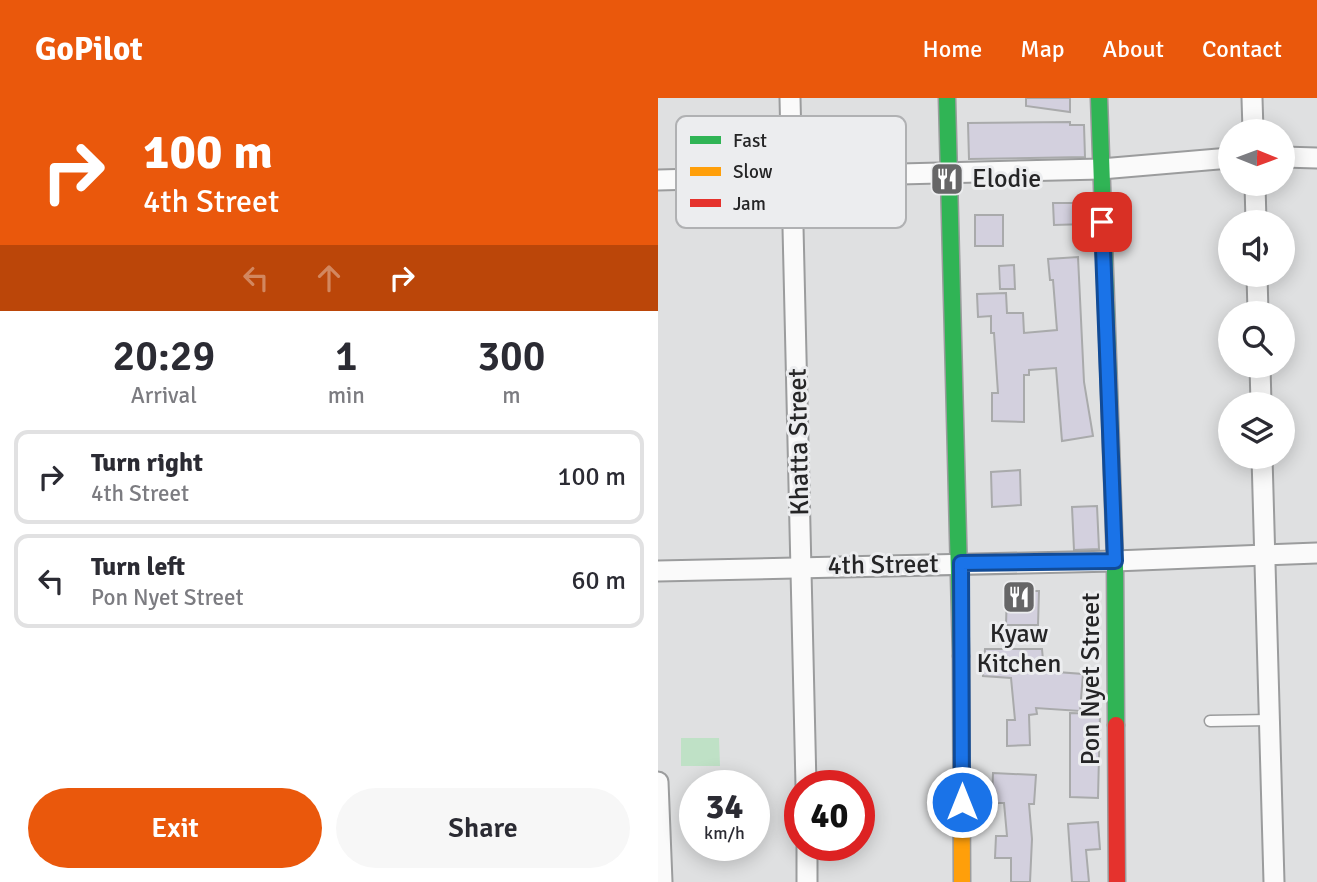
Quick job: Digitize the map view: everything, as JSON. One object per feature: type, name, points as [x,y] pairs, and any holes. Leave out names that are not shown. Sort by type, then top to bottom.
[{"type":"street","name":"Khatta Street","points":[[790,98],[790,116]]},
{"type":"street","points":[[947,98],[961,563],[962,882]]},
{"type":"street","name":"Pon Nyet Street","points":[[1099,98],[1115,561],[1117,882]]},
{"type":"street","points":[[1252,98],[1253,119]]},
{"type":"street","points":[[1295,157],[1317,158]]},
{"type":"street","points":[[906,174],[1101,169],[1218,159]]},
{"type":"street","points":[[658,180],[676,180]]},
{"type":"street","name":"Khatta Street","points":[[793,228],[806,770]]},
{"type":"street","points":[[1262,469],[1275,882]]},
{"type":"street","name":"4th Street","points":[[658,571],[1115,561],[1317,553]]},
{"type":"street","points":[[658,782],[662,882]]},
{"type":"street","points":[[807,861],[807,882]]},
{"type":"lane","points":[[1210,721],[1270,720]]},
{"type":"green space","points":[[681,738],[719,738],[720,766],[681,766]]},
{"type":"building","points":[[1026,98],[1070,98],[1070,112],[1026,106]]},
{"type":"building","points":[[1070,122],[1070,125],[1084,125],[1085,157],[969,159],[968,123]]},
{"type":"building","points":[[1053,203],[1087,203],[1087,224],[1054,225]]},
{"type":"building","points":[[975,215],[1003,215],[1003,246],[975,246]]},
{"type":"building","points":[[1078,257],[1084,382],[1093,436],[1062,441],[1056,368],[1029,370],[1029,375],[1024,375],[1024,422],[992,421],[992,393],[998,393],[994,333],[991,333],[991,316],[978,317],[977,294],[1006,293],[1007,313],[1023,313],[1024,333],[1057,330],[1053,280],[1050,280],[1048,259]]},
{"type":"building","points":[[1014,265],[1015,289],[1000,289],[999,266]]},
{"type":"building","points":[[1020,470],[1021,505],[992,507],[991,472]]},
{"type":"building","points":[[1097,506],[1099,549],[1074,550],[1072,507]]},
{"type":"building","points":[[1007,591],[1039,591],[1038,625],[1006,625]]},
{"type":"building","points":[[985,649],[1042,649],[1044,671],[1083,674],[1080,711],[1036,708],[1037,714],[1029,715],[1030,745],[1007,746],[1007,720],[1015,720],[1011,678],[983,676]]},
{"type":"building","points":[[1070,713],[1100,714],[1098,798],[1070,797]]},
{"type":"building","points":[[993,773],[1036,775],[1034,804],[1029,804],[1032,839],[1030,882],[1011,882],[1011,858],[995,858],[996,836],[1007,836],[1004,803],[992,803]]},
{"type":"building","points":[[1098,822],[1100,849],[1086,850],[1089,882],[1072,882],[1068,824]]},
{"type":"traffic: fast","points":[[947,98],[961,656]]},
{"type":"traffic: fast","points":[[1099,98],[1115,561],[1116,725]]},
{"type":"traffic: slow","points":[[961,656],[962,882]]},
{"type":"traffic: jam","points":[[1116,725],[1117,882]]},
{"type":"place","name":"Elodie","points":[[947,179]]},
{"type":"place","name":"Kyaw Kitchen","points":[[1019,597]]},
{"type":"route","points":[[962,802],[961,563],[1115,561],[1102,222]]}]
